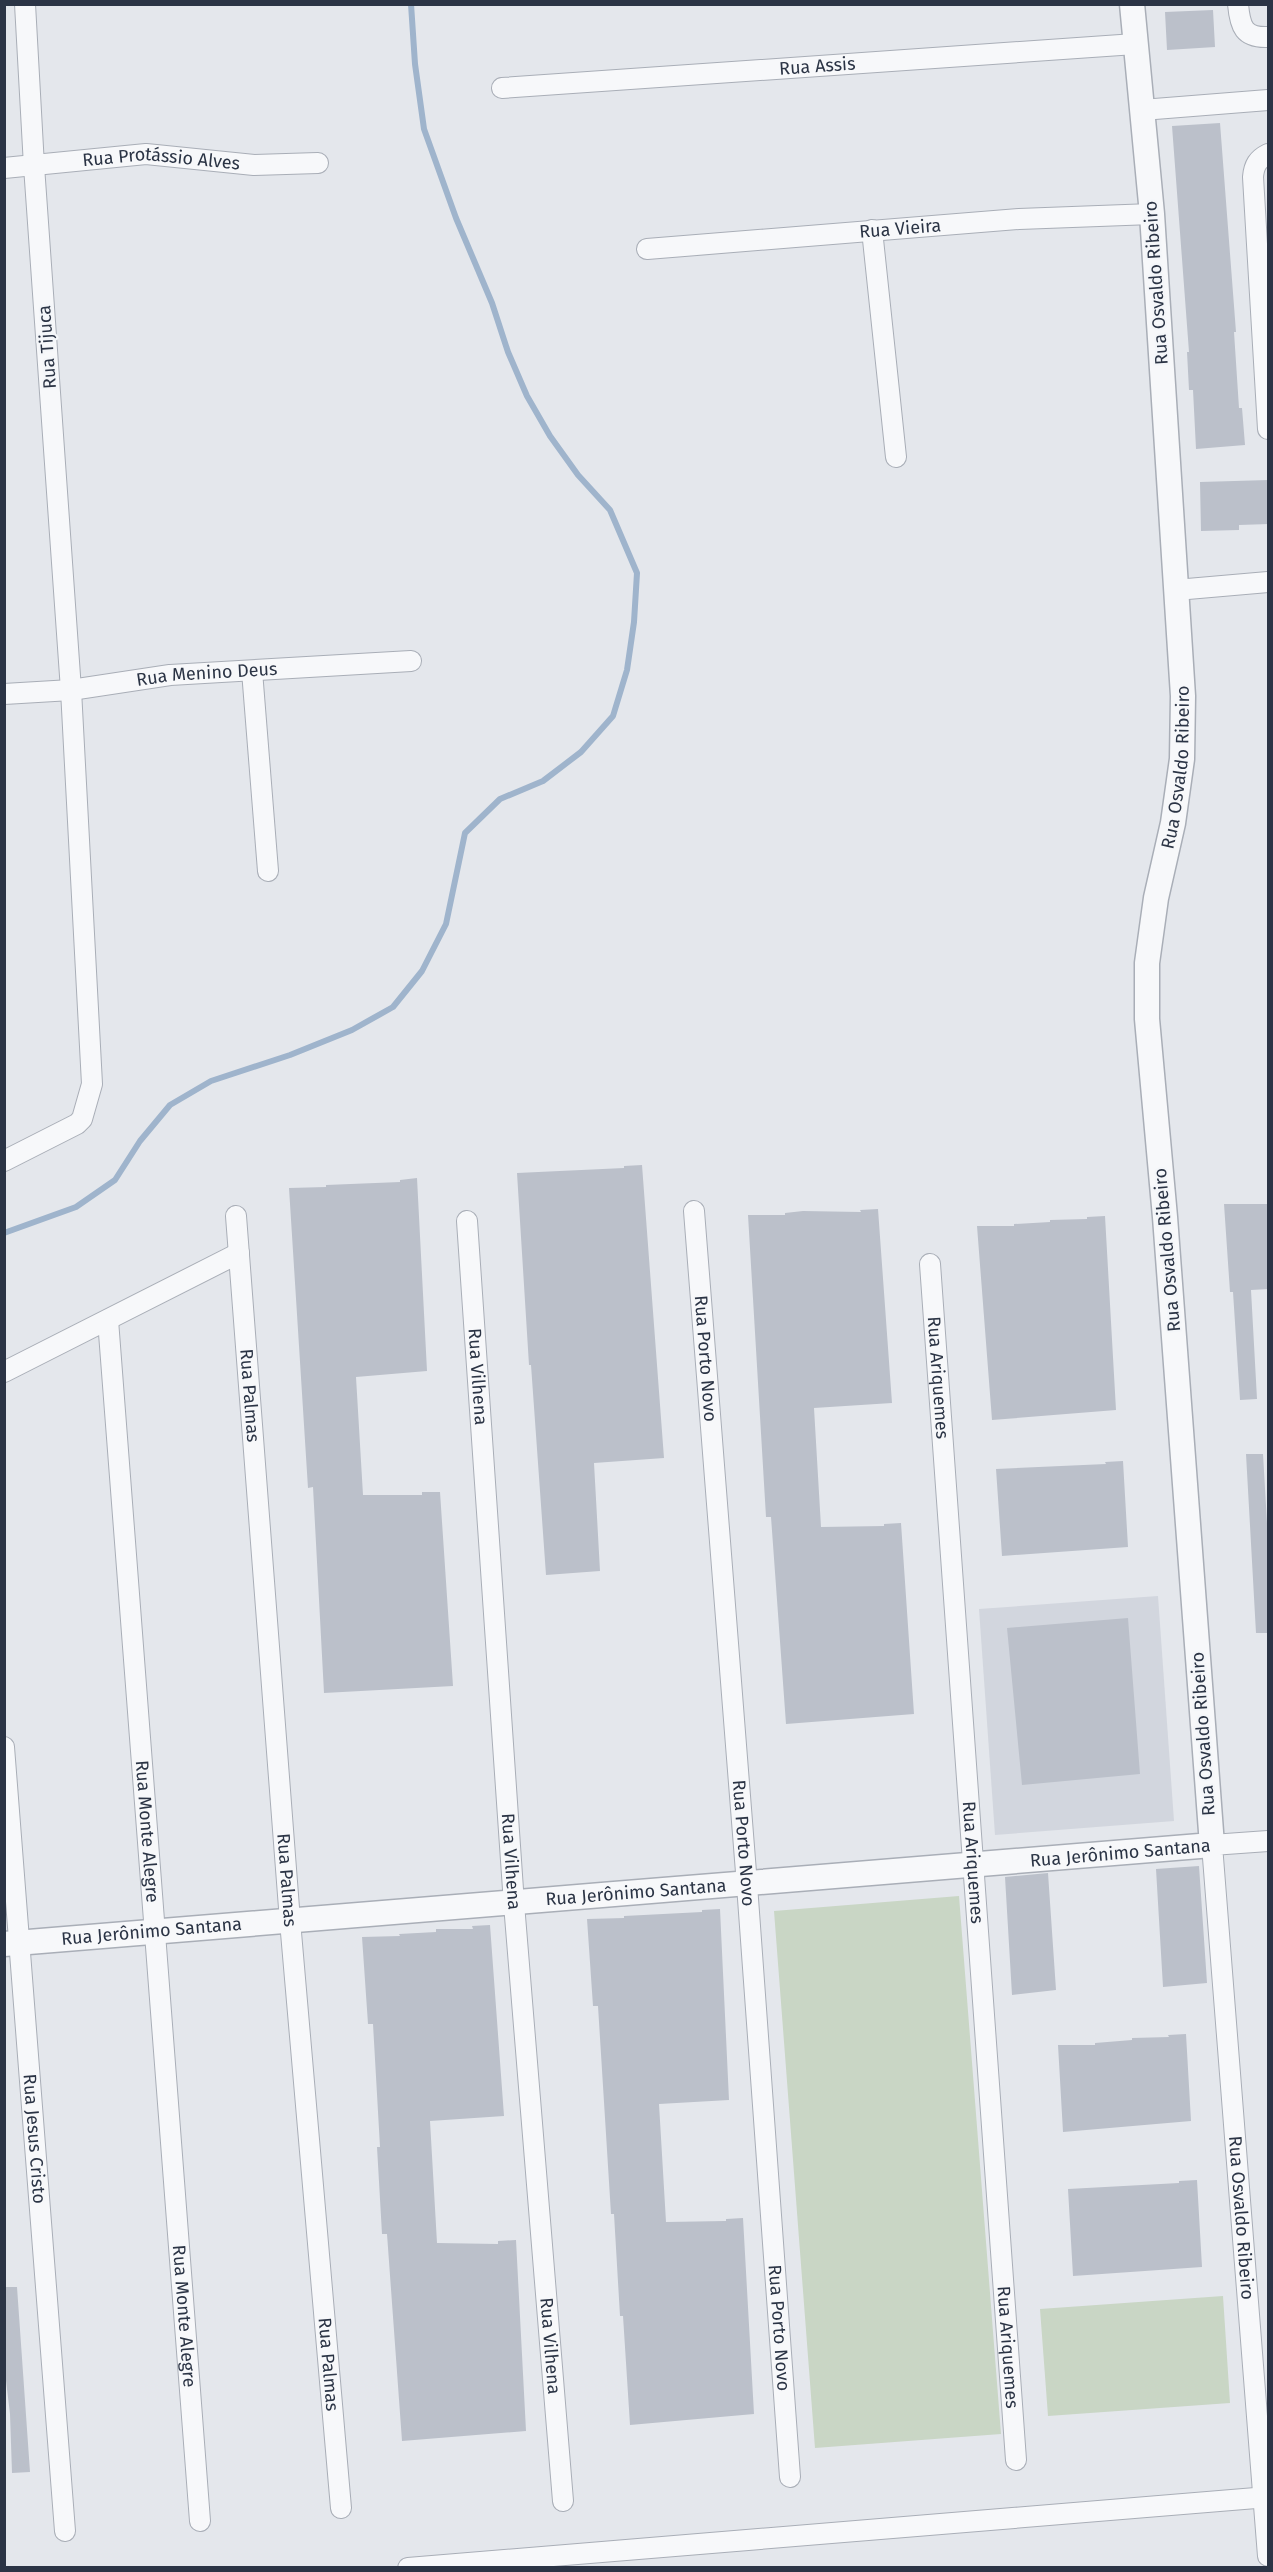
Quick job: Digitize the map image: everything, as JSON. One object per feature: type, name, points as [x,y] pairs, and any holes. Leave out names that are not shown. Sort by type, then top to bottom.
[{"type":"street","name":"Rua Tijuca","points":[[4,1161],[77,1124],[82,1119],[92,1084],[71,690],[34,166],[25,4]]},
{"type":"street","name":"Rua Osvaldo Ribeiro","points":[[1132,4],[1152,214],[1183,696],[1182,759],[1173,823],[1154,909],[1147,963],[1147,1019],[1165,1217],[1269,2556]]},
{"type":"street","points":[[1238,4],[1240,24],[1245,30],[1257,37],[1269,37]]},
{"type":"street","name":"Rua Assis","points":[[502,88],[1135,44]]},
{"type":"street","points":[[1142,110],[1269,100]]},
{"type":"street","name":"Rua Protássio Alves","points":[[4,168],[146,154],[254,165],[318,163]]},
{"type":"street","points":[[1269,154],[1259,160],[1254,167],[1253,177],[1269,429]]},
{"type":"street","name":"Rua Vieira","points":[[647,249],[1019,219],[1152,214]]},
{"type":"street","points":[[872,230],[896,457]]},
{"type":"street","points":[[1176,590],[1269,582]]},
{"type":"street","name":"Rua Menino Deus","points":[[4,694],[71,690],[170,675],[411,661]]},
{"type":"street","points":[[252,671],[268,871]]},
{"type":"street","name":"Rua Porto Novo","points":[[694,1211],[747,1885],[790,2477]]},
{"type":"street","name":"Rua Palmas","points":[[236,1216],[290,1921],[341,2508]]},
{"type":"street","name":"Rua Vilhena","points":[[467,1221],[514,1904],[563,2501]]},
{"type":"street","points":[[4,1372],[239,1253]]},
{"type":"street","name":"Rua Ariquemes","points":[[930,1264],[1016,2460]]},
{"type":"street","name":"Rua Monte Alegre","points":[[108,1320],[200,2521]]},
{"type":"street","name":"Rua Jesus Cristo","points":[[4,1748],[12,1943],[65,2531]]},
{"type":"street","name":"Rua Jerônimo Santana","points":[[12,1943],[1269,1841]]},
{"type":"street","points":[[408,2568],[576,2561],[1266,2497]]},
{"type":"shaded area","points":[[1158,1596],[1174,1821],[995,1835],[979,1609]]},
{"type":"green space","points":[[959,1896],[1001,2434],[815,2448],[774,1911]]},
{"type":"green space","points":[[1223,2296],[1230,2403],[1048,2416],[1040,2309]]},
{"type":"building","points":[[1213,10],[1215,47],[1167,50],[1165,12]]},
{"type":"building","points":[[1220,123],[1236,332],[1234,332],[1239,408],[1242,408],[1245,445],[1196,449],[1193,390],[1189,390],[1187,352],[1189,352],[1172,126]]},
{"type":"building","points":[[1269,480],[1269,524],[1239,525],[1239,530],[1201,531],[1200,482]]},
{"type":"building","points":[[642,1165],[664,1458],[594,1463],[600,1571],[546,1575],[531,1365],[529,1365],[517,1173],[624,1168],[624,1166]]},
{"type":"building","points":[[417,1178],[427,1371],[356,1377],[363,1495],[422,1495],[422,1492],[440,1492],[453,1686],[324,1693],[313,1487],[308,1488],[289,1188],[400,1182],[400,1180]]},
{"type":"building","points":[[1224,1204],[1269,1204],[1269,1289],[1251,1290],[1257,1399],[1240,1400],[1233,1292],[1230,1292]]},
{"type":"building","points":[[878,1209],[892,1403],[814,1408],[821,1527],[884,1526],[884,1524],[901,1523],[914,1714],[786,1724],[771,1517],[766,1517],[748,1215],[785,1215],[785,1213],[803,1211],[861,1212],[860,1210]]},
{"type":"building","points":[[1105,1216],[1116,1410],[992,1420],[977,1226],[1014,1226],[1014,1224],[1050,1222],[1050,1220]]},
{"type":"building","points":[[1246,1454],[1263,1454],[1268,1540],[1269,1633],[1256,1633]]},
{"type":"building","points":[[1123,1461],[1128,1547],[1002,1556],[996,1469],[1106,1464],[1105,1462]]},
{"type":"building","points":[[1128,1618],[1140,1774],[1022,1785],[1007,1628]]},
{"type":"building","points":[[1199,1866],[1207,1983],[1163,1987],[1156,1869]]},
{"type":"building","points":[[1048,1873],[1056,1990],[1012,1995],[1005,1877]]},
{"type":"building","points":[[720,1909],[729,2100],[659,2104],[666,2222],[726,2221],[726,2219],[743,2218],[754,2414],[630,2425],[614,2214],[611,2214],[598,2006],[593,2006],[587,1919]]},
{"type":"building","points":[[490,1925],[504,2116],[430,2121],[437,2243],[498,2244],[498,2241],[516,2240],[526,2431],[402,2441],[387,2234],[382,2234],[373,2024],[368,2024],[362,1937],[400,1936],[399,1934],[436,1932],[436,1929],[473,1929],[472,1926]]},
{"type":"building","points":[[1186,2034],[1191,2121],[1063,2132],[1058,2045],[1095,2045],[1095,2043],[1132,2040],[1132,2038]]},
{"type":"building","points":[[1197,2180],[1202,2267],[1073,2276],[1068,2189]]},
{"type":"building","points":[[4,2287],[17,2287],[30,2472],[12,2473],[10,2414],[4,2364]]},
{"type":"waterway","points":[[4,1233],[76,1207],[115,1180],[140,1141],[170,1105],[211,1081],[290,1055],[352,1030],[393,1007],[422,971],[446,924],[465,833],[500,799],[543,781],[581,752],[613,716],[627,670],[634,622],[637,573],[610,510],[578,475],[550,436],[527,396],[508,352],[492,303],[456,218],[424,129],[415,64],[411,4]]}]
